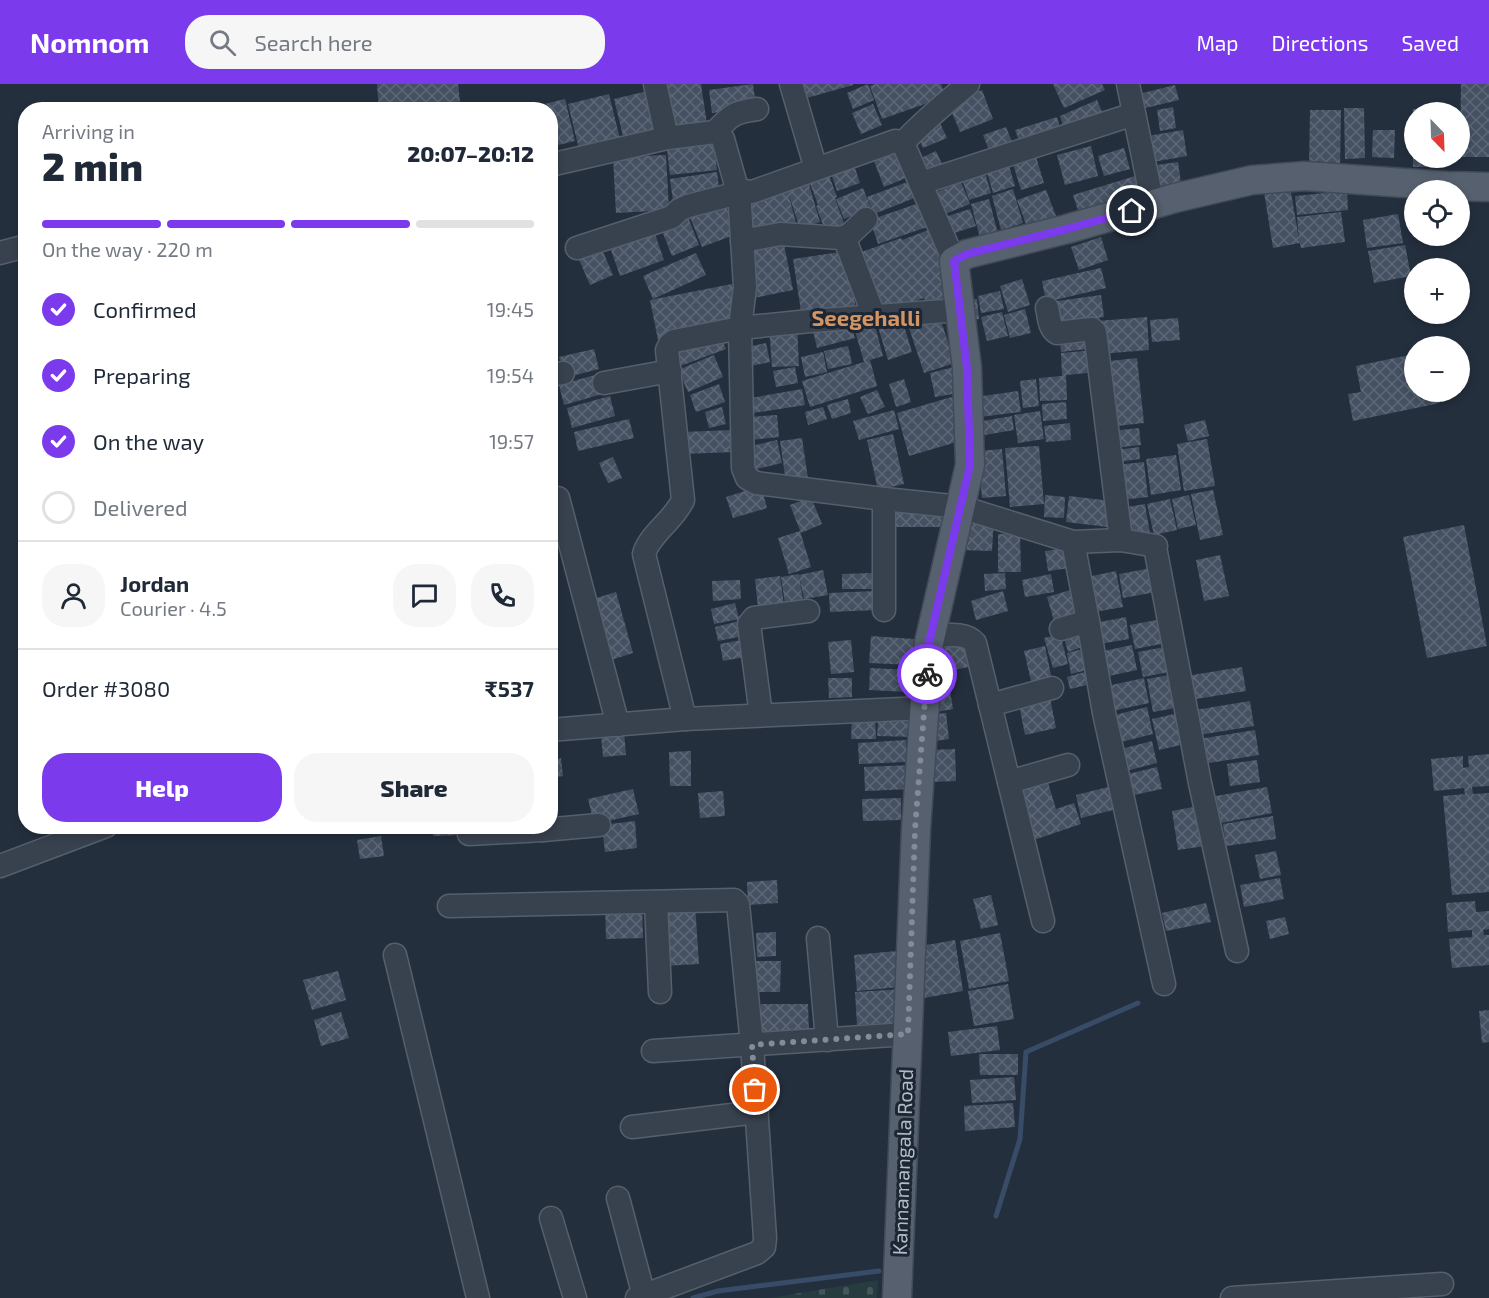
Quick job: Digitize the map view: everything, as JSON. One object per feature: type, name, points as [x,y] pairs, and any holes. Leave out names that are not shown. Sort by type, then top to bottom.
[{"type":"main road","points":[[954,261],[967,254],[1252,180],[1305,176],[1489,187]]},
{"type":"main road","name":"Kannamangala Road","points":[[897,1298],[915,829],[930,636],[970,465],[967,368],[954,261]]},
{"type":"street","points":[[655,84],[666,138]]},
{"type":"street","points":[[791,84],[816,169]]},
{"type":"street","points":[[577,248],[672,217],[679,210],[688,206],[739,192],[752,192],[895,141],[903,143],[968,84]]},
{"type":"street","points":[[1128,84],[1153,205]]},
{"type":"street","points":[[558,163],[666,138],[715,132],[733,115],[757,109]]},
{"type":"street","points":[[921,183],[1134,114]]},
{"type":"street","points":[[715,132],[723,139],[739,192],[745,287],[740,328],[743,468],[747,478],[756,483],[961,507],[1073,542],[1121,540],[1156,546],[1200,783],[1237,951]]},
{"type":"street","name":"Kannamangala Road","points":[[903,143],[954,261]]},
{"type":"street","points":[[742,241],[780,234],[830,239],[844,237],[849,236],[866,219]]},
{"type":"street","points":[[844,237],[874,316]]},
{"type":"street","points":[[0,253],[18,248]]},
{"type":"street","points":[[1047,308],[1054,332],[1092,329],[1095,332],[1121,540]]},
{"type":"street","points":[[685,719],[644,554],[649,542],[675,515],[683,500],[667,350],[670,344],[674,341],[740,328],[959,310]]},
{"type":"street","points":[[604,384],[670,371]]},
{"type":"street","points":[[558,498],[618,725]]},
{"type":"street","points":[[884,499],[884,610]]},
{"type":"street","points":[[1073,542],[1104,713],[1164,984]]},
{"type":"street","points":[[761,716],[749,624],[754,618],[808,611]]},
{"type":"street","points":[[1061,629],[1088,621]]},
{"type":"street","points":[[930,636],[965,636],[975,643],[1043,921]]},
{"type":"street","points":[[990,705],[1052,688]]},
{"type":"street","points":[[558,729],[685,719],[924,708]]},
{"type":"street","points":[[1009,782],[1068,765]]},
{"type":"street","points":[[558,827],[599,825]]},
{"type":"street","points":[[0,866],[85,834]]},
{"type":"street","points":[[449,906],[734,900],[738,904],[752,1045],[764,1247],[758,1253],[641,1297],[618,1198]]},
{"type":"street","points":[[656,902],[660,992]]},
{"type":"street","points":[[818,938],[827,1040]]},
{"type":"street","points":[[395,956],[477,1298]]},
{"type":"street","points":[[653,1051],[908,1034]]},
{"type":"street","points":[[632,1128],[757,1112]]},
{"type":"street","points":[[552,1218],[575,1298]]},
{"type":"street","points":[[1232,1298],[1442,1284]]},
{"type":"green space","points":[[878,1280],[877,1298],[770,1298]]},
{"type":"building","points":[[377,84],[458,84],[460,102],[378,102]]},
{"type":"building","points":[[701,84],[707,124],[667,130],[660,85]]},
{"type":"building","points":[[753,84],[756,107],[712,113],[709,90]]},
{"type":"building","points":[[792,84],[853,84],[853,85],[796,101]]},
{"type":"building","points":[[868,84],[874,100],[853,109],[847,93]]},
{"type":"building","points":[[875,84],[941,84],[945,97],[882,119],[870,86]]},
{"type":"building","points":[[1053,84],[1102,84],[1105,90],[1064,108]]},
{"type":"building","points":[[1461,84],[1489,84],[1489,157],[1470,157],[1470,102],[1461,102]]},
{"type":"building","points":[[1175,85],[1179,100],[1137,110],[1135,95]]},
{"type":"building","points":[[652,90],[662,131],[624,140],[614,99]]},
{"type":"building","points":[[982,90],[993,119],[960,132],[948,103]]},
{"type":"building","points":[[609,94],[620,139],[579,149],[568,104]]},
{"type":"building","points":[[565,99],[575,141],[558,145],[558,102],[553,102]]},
{"type":"building","points":[[1097,100],[1106,121],[1065,132],[1060,116]]},
{"type":"building","points":[[873,104],[882,125],[861,134],[852,113]]},
{"type":"building","points":[[1173,107],[1176,128],[1160,131],[1157,110]]},
{"type":"building","points":[[1344,108],[1364,108],[1365,158],[1345,159]]},
{"type":"building","points":[[1310,110],[1341,110],[1340,167],[1309,167]]},
{"type":"building","points":[[1057,117],[1062,135],[1021,146],[1015,130]]},
{"type":"building","points":[[940,123],[947,138],[923,148],[916,133]]},
{"type":"building","points":[[1006,127],[1015,149],[991,155],[983,135]]},
{"type":"building","points":[[1183,130],[1187,156],[1147,163],[1142,137]]},
{"type":"building","points":[[1373,130],[1395,130],[1394,158],[1372,157]]},
{"type":"building","points":[[713,136],[717,170],[670,175],[666,141]]},
{"type":"building","points":[[901,144],[913,175],[884,187],[872,156]]},
{"type":"building","points":[[1091,146],[1098,176],[1065,185],[1057,155]]},
{"type":"building","points":[[1124,148],[1130,169],[1104,176],[1098,156]]},
{"type":"building","points":[[936,151],[943,166],[928,173],[921,158]]},
{"type":"building","points":[[666,155],[669,210],[616,213],[613,157]]},
{"type":"building","points":[[1036,157],[1044,183],[1021,190],[1013,164]]},
{"type":"building","points":[[1007,159],[1015,186],[993,193],[985,165]]},
{"type":"building","points":[[853,162],[860,183],[837,191],[830,170]]},
{"type":"building","points":[[1178,162],[1181,183],[1151,187],[1149,166]]},
{"type":"building","points":[[983,166],[991,193],[969,200],[960,173]]},
{"type":"building","points":[[827,170],[845,226],[826,233],[808,178]]},
{"type":"building","points":[[717,172],[720,195],[673,201],[670,179]]},
{"type":"building","points":[[1142,174],[1150,200],[1081,220],[1073,195]]},
{"type":"building","points":[[808,181],[820,222],[800,229],[788,192],[797,227],[749,239],[740,201]]},
{"type":"building","points":[[910,181],[917,197],[874,214],[867,197]]},
{"type":"building","points":[[961,182],[970,204],[940,216],[932,194]]},
{"type":"building","points":[[1290,187],[1299,239],[1297,217],[1341,212],[1345,242],[1301,248],[1300,243],[1273,248],[1264,192]]},
{"type":"building","points":[[863,188],[871,208],[844,219],[836,199]]},
{"type":"building","points":[[1013,189],[1023,223],[1001,230],[992,196]]},
{"type":"building","points":[[1046,190],[1058,221],[1029,232],[1017,200]]},
{"type":"building","points":[[1347,191],[1348,210],[1297,215],[1295,196]]},
{"type":"building","points":[[723,199],[737,234],[702,247],[688,212]]},
{"type":"building","points":[[989,199],[998,234],[980,238],[971,204]]},
{"type":"building","points":[[922,202],[930,226],[878,244],[870,220]]},
{"type":"building","points":[[970,209],[976,226],[948,235],[942,218]]},
{"type":"building","points":[[1398,214],[1403,243],[1367,248],[1363,220]]},
{"type":"building","points":[[687,215],[699,245],[672,256],[660,226]]},
{"type":"building","points":[[931,229],[955,295],[927,306],[924,298],[875,315],[853,255]]},
{"type":"building","points":[[654,231],[664,260],[620,276],[610,247]]},
{"type":"building","points":[[1101,237],[1108,260],[1079,270],[1071,247]]},
{"type":"building","points":[[783,239],[793,290],[754,298],[744,248]]},
{"type":"building","points":[[1405,246],[1408,258],[1404,258],[1404,277],[1374,283],[1368,251]]},
{"type":"building","points":[[601,247],[613,275],[590,285],[578,257]]},
{"type":"building","points":[[847,251],[856,310],[802,318],[793,259]]},
{"type":"building","points":[[696,253],[706,275],[653,299],[643,276]]},
{"type":"building","points":[[1101,268],[1106,288],[1046,302],[1042,281]]},
{"type":"building","points":[[1022,279],[1030,305],[1008,312],[1000,286]]},
{"type":"building","points":[[732,284],[740,324],[658,340],[650,300]]},
{"type":"building","points":[[1000,291],[1004,309],[981,313],[978,296]]},
{"type":"building","points":[[1101,295],[1104,317],[1053,325],[1050,302]]},
{"type":"building","points":[[977,299],[979,319],[962,321],[960,300]]},
{"type":"building","points":[[1025,309],[1031,333],[1010,338],[1004,315]]},
{"type":"building","points":[[938,312],[955,363],[924,373],[907,322]]},
{"type":"building","points":[[1002,312],[1008,336],[987,341],[981,317]]},
{"type":"building","points":[[1147,317],[1149,350],[1100,354],[1097,321]]},
{"type":"building","points":[[873,318],[883,356],[870,360],[877,386],[810,407],[802,381],[864,362],[853,324]]},
{"type":"building","points":[[1178,318],[1180,340],[1152,342],[1150,320]]},
{"type":"building","points":[[902,319],[912,352],[888,360],[878,327]]},
{"type":"building","points":[[850,322],[855,338],[817,348],[813,331]]},
{"type":"building","points":[[797,325],[799,366],[772,367],[769,326]]},
{"type":"building","points":[[1093,330],[1095,348],[1061,352],[1059,333]]},
{"type":"building","points":[[720,335],[726,349],[675,368],[670,355]]},
{"type":"building","points":[[766,343],[770,362],[746,367],[742,348]]},
{"type":"building","points":[[848,346],[852,364],[828,369],[824,351]]},
{"type":"building","points":[[594,349],[599,369],[564,378],[559,357]]},
{"type":"building","points":[[1096,350],[1098,372],[1066,375],[1067,400],[1040,401],[1039,378],[1062,376],[1061,353]]},
{"type":"building","points":[[823,352],[827,372],[805,377],[801,357]]},
{"type":"building","points":[[714,355],[723,377],[688,392],[678,370]]},
{"type":"building","points":[[1404,356],[1404,402],[1440,403],[1353,421],[1348,394],[1361,392],[1356,366]]},
{"type":"building","points":[[1137,358],[1144,423],[1108,427],[1101,362]]},
{"type":"building","points":[[795,367],[798,383],[776,387],[773,371]]},
{"type":"building","points":[[954,367],[959,393],[935,397],[930,373]]},
{"type":"building","points":[[595,375],[602,394],[564,405],[559,385]]},
{"type":"building","points":[[904,379],[911,402],[896,407],[889,384]]},
{"type":"building","points":[[1036,379],[1039,406],[1023,408],[1020,381]]},
{"type":"building","points":[[719,384],[725,402],[696,412],[690,395]]},
{"type":"building","points":[[802,389],[805,405],[747,414],[745,399]]},
{"type":"building","points":[[877,390],[885,407],[868,414],[860,397]]},
{"type":"building","points":[[1018,391],[1021,412],[971,418],[969,398]]},
{"type":"building","points":[[610,396],[615,416],[572,428],[567,408]]},
{"type":"building","points":[[955,396],[967,439],[909,456],[897,413]]},
{"type":"building","points":[[848,399],[851,413],[832,419],[827,405]]},
{"type":"building","points":[[1066,402],[1067,419],[1043,421],[1042,404]]},
{"type":"building","points":[[722,407],[726,424],[709,428],[705,412]]},
{"type":"building","points":[[823,407],[827,419],[808,425],[805,412]]},
{"type":"building","points":[[894,410],[899,429],[859,440],[853,421]]},
{"type":"building","points":[[1040,411],[1044,439],[1018,443],[1014,415]]},
{"type":"building","points":[[777,415],[779,437],[751,440],[749,417]]},
{"type":"building","points":[[1012,416],[1014,430],[973,437],[971,423]]},
{"type":"building","points":[[629,419],[634,438],[578,451],[574,432]]},
{"type":"building","points":[[1205,420],[1209,436],[1188,441],[1184,425]]},
{"type":"building","points":[[1070,423],[1071,440],[1046,442],[1044,426]]},
{"type":"building","points":[[1139,428],[1141,445],[1114,448],[1112,431]]},
{"type":"building","points":[[733,430],[734,452],[682,454],[682,432]]},
{"type":"building","points":[[893,434],[904,484],[878,490],[867,440]]},
{"type":"building","points":[[802,438],[808,479],[786,482],[780,441]]},
{"type":"building","points":[[1207,439],[1215,486],[1184,491],[1177,444]]},
{"type":"building","points":[[777,440],[782,463],[748,471],[743,448]]},
{"type":"building","points":[[1039,446],[1044,504],[1010,507],[1005,448]]},
{"type":"building","points":[[1139,447],[1140,459],[1118,462],[1117,450]]},
{"type":"building","points":[[1002,449],[1006,496],[982,498],[978,451]]},
{"type":"building","points":[[1176,455],[1181,490],[1151,495],[1146,459]]},
{"type":"building","points":[[613,457],[622,478],[608,483],[599,463]]},
{"type":"building","points":[[1144,462],[1148,497],[1120,500],[1116,465]]},
{"type":"building","points":[[761,486],[767,508],[733,518],[726,497]]},
{"type":"building","points":[[1213,490],[1223,535],[1200,540],[1191,494]]},
{"type":"building","points":[[1045,495],[1065,497],[1064,518],[1044,517]]},
{"type":"building","points":[[1189,495],[1196,525],[1178,529],[1172,499]]},
{"type":"building","points":[[1069,496],[1111,501],[1108,527],[1066,522]]},
{"type":"building","points":[[811,497],[822,524],[801,533],[790,505]]},
{"type":"building","points":[[1170,499],[1177,530],[1154,535],[1147,504]]},
{"type":"building","points":[[1145,504],[1150,534],[1127,539],[1121,508]]},
{"type":"building","points":[[886,509],[944,509],[944,527],[886,527]]},
{"type":"building","points":[[963,516],[994,517],[992,551],[961,550]]},
{"type":"building","points":[[1464,525],[1487,646],[1427,658],[1403,537]]},
{"type":"building","points":[[800,531],[811,567],[789,574],[778,538]]},
{"type":"building","points":[[998,534],[1020,534],[1021,572],[998,572]]},
{"type":"building","points":[[1067,548],[1070,568],[1048,571],[1045,551]]},
{"type":"building","points":[[1220,555],[1229,596],[1204,601],[1196,560]]},
{"type":"building","points":[[1152,568],[1156,592],[1123,598],[1119,574]]},
{"type":"building","points":[[823,570],[828,595],[804,599],[799,575]]},
{"type":"building","points":[[1116,571],[1123,607],[1089,613],[1082,578]]},
{"type":"building","points":[[872,573],[872,589],[842,589],[842,574]]},
{"type":"building","points":[[1005,573],[1006,589],[985,591],[984,574]]},
{"type":"building","points":[[799,574],[803,601],[785,604],[781,577]]},
{"type":"building","points":[[1051,574],[1054,592],[1025,597],[1022,580]]},
{"type":"building","points":[[780,576],[784,605],[758,608],[755,579]]},
{"type":"building","points":[[740,580],[741,599],[713,601],[712,581]]},
{"type":"building","points":[[1074,589],[1083,620],[1056,628],[1047,597]]},
{"type":"building","points":[[876,591],[877,610],[830,612],[829,593]]},
{"type":"building","points":[[1003,591],[1008,611],[976,620],[971,601]]},
{"type":"building","points":[[616,592],[633,653],[608,661],[590,600]]},
{"type":"building","points":[[735,603],[739,619],[714,624],[711,609]]},
{"type":"building","points":[[1126,617],[1129,639],[1094,645],[1090,624]]},
{"type":"building","points":[[1162,619],[1166,643],[1135,649],[1130,625]]},
{"type":"building","points":[[740,621],[743,636],[718,641],[715,627]]},
{"type":"building","points":[[1082,628],[1088,645],[1068,652],[1063,634]]},
{"type":"building","points":[[1060,634],[1068,664],[1053,668],[1044,638]]},
{"type":"building","points":[[871,636],[914,639],[913,665],[869,663]]},
{"type":"building","points":[[742,640],[745,657],[723,661],[720,644]]},
{"type":"building","points":[[851,640],[854,672],[831,674],[828,642]]},
{"type":"building","points":[[963,644],[968,667],[945,672],[940,649]]},
{"type":"building","points":[[1132,645],[1137,670],[1104,677],[1099,652]]},
{"type":"building","points":[[1045,646],[1052,680],[1032,685],[1024,651]]},
{"type":"building","points":[[1170,646],[1174,671],[1143,677],[1138,652]]},
{"type":"building","points":[[1087,648],[1091,669],[1071,674],[1067,653]]},
{"type":"building","points":[[1242,667],[1246,691],[1190,700],[1186,676]]},
{"type":"building","points":[[870,668],[910,670],[908,692],[869,690]]},
{"type":"building","points":[[1092,670],[1095,683],[1070,689],[1067,677]]},
{"type":"building","points":[[1169,675],[1175,708],[1153,712],[1147,679]]},
{"type":"building","points":[[828,678],[852,678],[852,697],[829,698]]},
{"type":"building","points":[[948,678],[953,709],[936,712],[931,681]]},
{"type":"building","points":[[1144,678],[1149,703],[1112,711],[1107,686]]},
{"type":"building","points":[[1049,693],[1056,728],[1025,735],[1018,700]]},
{"type":"building","points":[[1250,701],[1254,726],[1199,735],[1195,710]]},
{"type":"building","points":[[1147,707],[1153,734],[1113,744],[1107,717]]},
{"type":"building","points":[[879,712],[916,713],[915,737],[877,736]]},
{"type":"building","points":[[946,713],[949,739],[934,741],[930,715]]},
{"type":"building","points":[[1179,713],[1185,744],[1159,750],[1152,719]]},
{"type":"building","points":[[875,714],[876,739],[851,739],[852,716]]},
{"type":"building","points":[[1255,730],[1259,755],[1203,764],[1199,739]]},
{"type":"building","points":[[624,732],[626,755],[603,757],[601,735]]},
{"type":"building","points":[[906,740],[907,762],[859,764],[858,743]]},
{"type":"building","points":[[1152,741],[1157,763],[1122,772],[1117,750]]},
{"type":"building","points":[[955,749],[956,781],[928,782],[927,750]]},
{"type":"building","points":[[691,751],[691,786],[670,786],[669,752]]},
{"type":"building","points":[[1489,754],[1489,786],[1472,787],[1473,794],[1489,793],[1489,892],[1452,895],[1443,796],[1465,794],[1464,788],[1434,791],[1431,759],[1463,756],[1463,768],[1469,767],[1468,756]]},
{"type":"building","points":[[561,758],[563,776],[558,777],[558,759]]},
{"type":"building","points":[[1257,760],[1260,782],[1230,786],[1227,764]]},
{"type":"building","points":[[911,765],[912,789],[865,791],[864,767]]},
{"type":"building","points":[[1157,767],[1162,789],[1129,796],[1124,775]]},
{"type":"building","points":[[1045,773],[1056,809],[1074,803],[1081,824],[1028,842],[1021,820],[1031,817],[1024,818],[1013,783]]},
{"type":"building","points":[[1116,785],[1121,808],[1081,818],[1076,795]]},
{"type":"building","points":[[1267,787],[1272,813],[1221,823],[1216,796]]},
{"type":"building","points":[[633,789],[639,814],[594,824],[588,799]]},
{"type":"building","points":[[723,791],[725,816],[700,818],[698,793]]},
{"type":"building","points":[[901,798],[901,820],[863,821],[862,799]]},
{"type":"building","points":[[1199,806],[1205,846],[1178,850],[1172,811]]},
{"type":"building","points":[[1273,816],[1276,839],[1226,846],[1223,824]]},
{"type":"building","points":[[635,821],[637,848],[605,852],[602,825]]},
{"type":"building","points":[[433,834],[460,835],[433,836]]},
{"type":"building","points":[[381,836],[384,856],[360,859],[357,840]]},
{"type":"building","points":[[1276,851],[1281,875],[1260,879],[1255,855]]},
{"type":"building","points":[[1280,878],[1284,899],[1244,907],[1240,885]]},
{"type":"building","points":[[777,880],[778,903],[748,905],[747,882]]},
{"type":"building","points":[[991,895],[998,925],[981,929],[973,899]]},
{"type":"building","points":[[1475,901],[1476,912],[1489,911],[1489,929],[1483,930],[1484,935],[1489,935],[1489,965],[1452,968],[1449,939],[1472,937],[1472,930],[1448,932],[1446,903]]},
{"type":"building","points":[[1206,903],[1211,922],[1166,931],[1162,913]]},
{"type":"building","points":[[642,904],[643,938],[606,939],[605,905]]},
{"type":"building","points":[[695,904],[699,964],[663,966],[660,906]]},
{"type":"building","points":[[1285,917],[1289,934],[1270,939],[1266,921]]},
{"type":"building","points":[[776,932],[776,956],[757,957],[756,933]]},
{"type":"building","points":[[1000,933],[1009,981],[969,989],[960,941]]},
{"type":"building","points":[[955,940],[963,991],[924,998],[915,947]]},
{"type":"building","points":[[897,951],[900,987],[857,991],[854,955]]},
{"type":"building","points":[[756,961],[781,961],[780,992],[755,992]]},
{"type":"building","points":[[338,971],[346,1000],[312,1010],[303,980]]},
{"type":"building","points":[[1008,984],[1014,1019],[974,1026],[968,991]]},
{"type":"building","points":[[904,989],[906,1022],[857,1025],[855,992]]},
{"type":"building","points":[[761,1004],[808,1004],[809,1034],[761,1035]]},
{"type":"building","points":[[1489,1010],[1489,1042],[1482,1043],[1479,1011]]},
{"type":"building","points":[[341,1012],[349,1038],[321,1046],[314,1020]]},
{"type":"building","points":[[997,1026],[1000,1050],[951,1056],[948,1032]]},
{"type":"building","points":[[979,1054],[1018,1054],[1018,1075],[980,1075]]},
{"type":"building","points":[[1014,1077],[1016,1100],[972,1103],[970,1080]]},
{"type":"building","points":[[1013,1103],[1015,1127],[965,1131],[964,1106]]},
{"type":"waterway","points":[[996,1216],[1020,1139],[1026,1052],[1138,1003]]},
{"type":"waterway","points":[[693,1298],[718,1291],[879,1271]]},
{"type":"way so far","points":[[755,1090],[752,1045],[908,1034],[915,829],[927,674]]},
{"type":"district","name":"Seegehalli","points":[[866,317]]},
{"type":"route","points":[[927,674],[929,643],[970,465],[967,368],[954,261],[967,254],[1132,211]]}]
